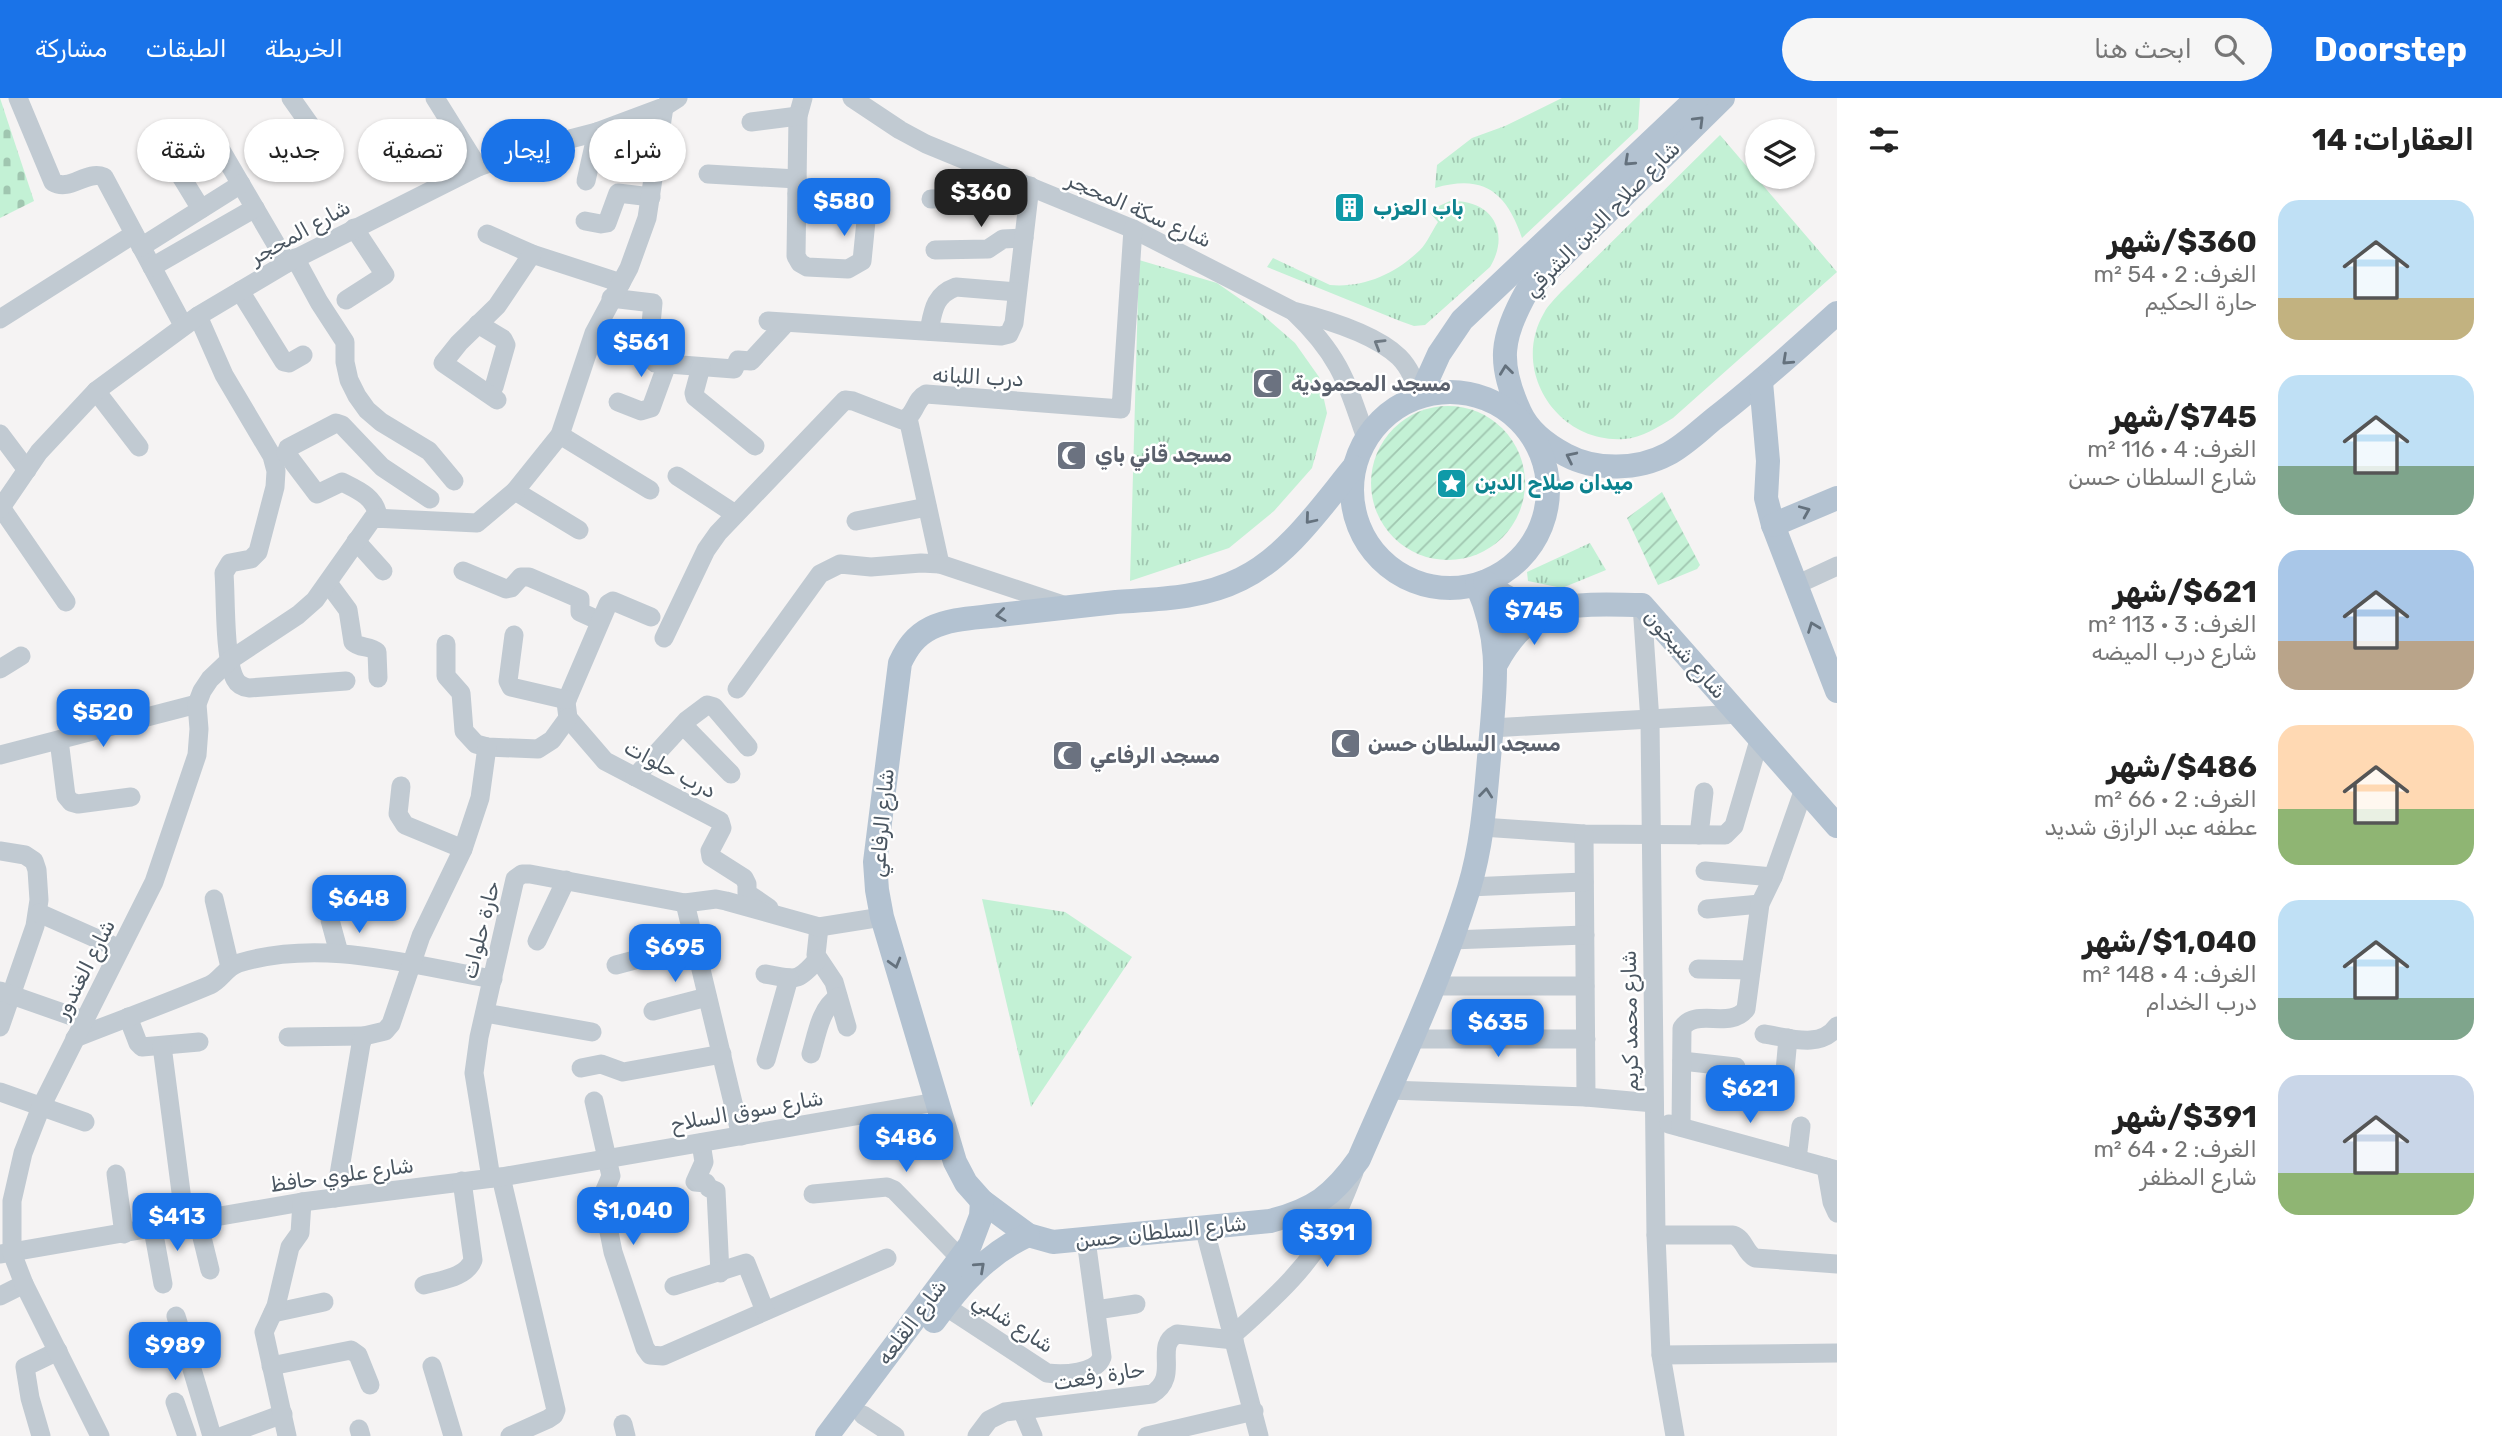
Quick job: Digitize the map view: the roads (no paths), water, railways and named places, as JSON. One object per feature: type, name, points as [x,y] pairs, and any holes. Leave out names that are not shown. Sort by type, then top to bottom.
[{"type":"main road","name":"شارع صلاح الدين الشرقي","points":[[1420,396],[1439,354],[1462,320],[1697,98]]},
{"type":"main road","name":"شارع صلاح الدين الشرقي","points":[[1533,432],[1521,416],[1508,386],[1504,353],[1511,320],[1527,291],[1723,98]]},
{"type":"main road","points":[[1533,432],[1546,467],[1549,485],[1545,516],[1533,544],[1512,567],[1481,584],[1457,588],[1434,587],[1412,580],[1392,569],[1375,554],[1362,534],[1354,513],[1354,467],[1366,438],[1381,420],[1399,405],[1420,396],[1459,392],[1493,401],[1514,413],[1547,445],[1579,462],[1615,468],[1652,460],[1685,442],[1761,382],[1837,313]]},
{"type":"main road","points":[[1761,382],[1768,461],[1766,498],[1773,525],[1837,691]]},
{"type":"main road","name":"شارع الرفاعي","points":[[982,1201],[973,1193],[960,1173],[936,1102],[882,917],[877,890],[875,862],[900,663],[907,648],[918,636],[932,627],[958,620],[1208,593],[1242,579],[1273,559],[1354,467]]},
{"type":"main road","points":[[1773,525],[1837,498]]},
{"type":"main road","name":"شارع شيخون","points":[[1481,584],[1504,598],[1527,606],[1550,608],[1642,605],[1837,826]]},
{"type":"main road","name":"شارع السلطان حسن","points":[[982,1201],[1028,1235],[1053,1242],[1270,1221],[1296,1214],[1321,1202],[1341,1184],[1359,1159],[1411,1039],[1469,887],[1482,827],[1496,664],[1491,623],[1481,584]]},
{"type":"main road","points":[[1496,664],[1505,646],[1518,631],[1550,608]]},
{"type":"main road","name":"شارع القلعه","points":[[827,1436],[960,1258],[976,1231],[982,1201]]},
{"type":"main road","name":"شارع القلعه","points":[[847,1436],[969,1276],[991,1257],[1028,1235]]},
{"type":"street","points":[[18,98],[53,182],[63,186],[94,174],[104,177],[152,267],[191,321],[272,456],[276,471],[275,487],[257,552],[251,558],[230,564],[224,573],[230,660],[236,681],[242,687],[346,681]]},
{"type":"street","points":[[435,98],[478,167]]},
{"type":"street","name":"شارع سكة المحجر","points":[[852,98],[926,144],[1030,191],[1133,229],[1293,311],[1382,345],[1406,367],[1420,396]]},
{"type":"street","points":[[294,99],[307,119]]},
{"type":"street","points":[[0,755],[197,704],[210,679],[230,660],[298,615],[315,600],[368,523],[378,516],[477,523],[515,491],[560,435],[594,333],[638,248],[648,218],[650,197],[671,103]]},
{"type":"street","name":"شارع المحجر","points":[[630,119],[671,103]]},
{"type":"street","points":[[751,121],[800,107],[796,256],[800,263],[807,267],[848,269],[858,265],[862,261],[868,201]]},
{"type":"street","name":"شارع المحجر","points":[[0,508],[39,453],[96,391],[191,321],[291,261],[478,167],[510,155],[589,134]]},
{"type":"street","points":[[230,165],[254,208],[345,342],[345,362],[349,380],[357,396],[381,422],[429,451],[454,481]]},
{"type":"street","points":[[586,181],[589,168]]},
{"type":"street","points":[[708,174],[797,187],[829,196]]},
{"type":"street","points":[[184,182],[201,209]]},
{"type":"street","points":[[0,318],[137,240],[201,209],[241,184]]},
{"type":"street","points":[[487,234],[616,291],[653,303],[648,355],[655,363],[734,369],[738,360],[750,362],[777,322],[1001,336],[1009,334],[1013,327],[1030,191],[931,199]]},
{"type":"street","points":[[585,221],[607,223],[618,193],[650,197]]},
{"type":"street","points":[[152,267],[254,208]]},
{"type":"street","points":[[346,299],[385,275],[354,228]]},
{"type":"street","name":"درب اللبانه","points":[[908,418],[920,398],[926,394],[1121,409],[1133,229]]},
{"type":"street","points":[[935,250],[988,249],[1003,239],[1024,238]]},
{"type":"street","points":[[478,324],[503,339],[506,345],[496,393],[443,365],[459,343],[478,324],[497,306],[532,254]]},
{"type":"street","points":[[929,331],[936,302],[948,290],[956,287],[1017,292]]},
{"type":"street","points":[[240,291],[284,362],[289,363],[303,355]]},
{"type":"street","name":"شارع سكة المحجر","points":[[1293,311],[1326,345],[1337,362],[1347,381],[1366,438]]},
{"type":"street","points":[[618,402],[641,411],[651,408],[667,364]]},
{"type":"street","points":[[701,367],[695,397],[755,446]]},
{"type":"street","points":[[96,391],[139,447]]},
{"type":"street","points":[[664,638],[706,550],[735,514],[842,402],[849,400],[902,420],[908,418],[940,564]]},
{"type":"street","points":[[378,516],[377,509],[366,495],[342,482],[322,494],[317,494],[286,453],[288,448],[336,423],[342,425],[382,467],[429,499]]},
{"type":"street","points":[[0,434],[27,470]]},
{"type":"street","points":[[560,435],[650,490]]},
{"type":"street","points":[[677,476],[735,514]]},
{"type":"street","points":[[515,491],[579,530]]},
{"type":"street","points":[[856,521],[927,507]]},
{"type":"street","points":[[0,508],[66,602]]},
{"type":"street","points":[[356,541],[383,571]]},
{"type":"street","points":[[737,689],[820,574],[829,568],[851,563],[871,566],[940,564],[1069,607]]},
{"type":"street","points":[[1796,585],[1837,566]]},
{"type":"street","points":[[463,571],[506,589],[511,588],[522,577],[529,577],[580,599],[580,612],[600,621]]},
{"type":"street","points":[[328,583],[348,610],[353,642],[377,652],[378,678]]},
{"type":"street","points":[[446,644],[446,676],[463,696],[464,731],[475,744],[538,750],[552,740],[567,709],[608,604],[613,601],[652,617]]},
{"type":"street","name":"شارع محمد كريم","points":[[1642,605],[1650,721],[1656,1235],[1661,1355],[1675,1436]]},
{"type":"street","points":[[514,635],[508,681],[511,687],[567,709]]},
{"type":"street","points":[[0,669],[21,656]]},
{"type":"street","name":"شارع الغندور","points":[[6,1254],[12,1201],[23,1153],[41,1107],[154,882],[197,755],[197,704]]},
{"type":"street","points":[[635,776],[699,709],[710,704],[748,747]]},
{"type":"street","name":"درب حلوات","points":[[567,709],[605,761],[720,821],[722,828],[710,851],[711,857],[744,878],[747,893],[782,917]]},
{"type":"street","points":[[1491,728],[1739,714]]},
{"type":"street","points":[[683,725],[731,774]]},
{"type":"street","points":[[1482,827],[1584,834],[1725,835],[1730,831],[1760,737]]},
{"type":"street","points":[[59,740],[66,796],[71,802],[78,804],[131,797]]},
{"type":"street","points":[[288,1037],[364,1036],[389,1028],[421,936],[464,849],[480,798],[487,747]]},
{"type":"street","points":[[401,786],[398,814],[405,825],[464,849]]},
{"type":"street","points":[[1682,1127],[1684,1025],[1693,1020],[1733,1019],[1743,1014],[1746,1009],[1760,904],[1773,877],[1804,789]]},
{"type":"street","points":[[1699,835],[1704,792]]},
{"type":"street","points":[[1584,834],[1586,1097]]},
{"type":"street","points":[[0,851],[30,857],[37,870],[38,914],[6,993],[0,1027]]},
{"type":"street","points":[[1705,871],[1773,877]]},
{"type":"street","name":"حارة حلوات","points":[[510,1436],[548,1419],[556,1410],[496,1177],[474,1073],[515,879],[526,873],[685,903],[716,899],[819,927]]},
{"type":"street","points":[[537,941],[565,880]]},
{"type":"street","points":[[1469,887],[1584,882]]},
{"type":"street","points":[[214,899],[230,967]]},
{"type":"street","points":[[685,903],[741,1136]]},
{"type":"street","points":[[1707,909],[1760,904]]},
{"type":"street","points":[[38,914],[121,949]]},
{"type":"street","points":[[846,1027],[832,977],[818,960],[816,952],[819,927],[882,917]]},
{"type":"street","points":[[330,920],[339,953]]},
{"type":"street","points":[[1451,940],[1585,935]]},
{"type":"street","points":[[616,965],[695,944]]},
{"type":"street","points":[[6,993],[79,1029],[128,1017],[211,985],[230,967],[239,963],[294,954],[339,953],[493,979]]},
{"type":"street","points":[[765,974],[801,977],[818,960]]},
{"type":"street","points":[[1698,969],[1751,970]]},
{"type":"street","points":[[766,1060],[789,978]]},
{"type":"street","points":[[1432,986],[1585,986]]},
{"type":"street","points":[[653,1011],[708,996]]},
{"type":"street","points":[[811,1054],[824,1014],[838,997]]},
{"type":"street","points":[[485,1013],[592,1032]]},
{"type":"street","points":[[128,1017],[140,1045],[145,1048],[199,1042]]},
{"type":"street","points":[[1764,1034],[1820,1040],[1832,1033],[1837,1026]]},
{"type":"street","points":[[335,1198],[364,1036]]},
{"type":"street","points":[[1783,1093],[1788,1038]]},
{"type":"street","points":[[1411,1039],[1586,1039]]},
{"type":"street","points":[[162,1045],[191,1222],[210,1270]]},
{"type":"street","points":[[582,1068],[601,1064],[623,1072],[722,1054]]},
{"type":"street","points":[[1682,1062],[1736,1067]]},
{"type":"street","points":[[1389,1090],[1586,1097],[1654,1111],[1682,1127],[1831,1169],[1832,1202],[1837,1213]]},
{"type":"street","points":[[0,1092],[85,1122]]},
{"type":"street","points":[[594,1101],[611,1176],[602,1197],[613,1252],[645,1348],[654,1356],[663,1356],[887,1258]]},
{"type":"street","name":"شارع سوق السلاح","points":[[608,1158],[936,1102]]},
{"type":"street","points":[[1797,1160],[1801,1126]]},
{"type":"street","points":[[701,1143],[704,1162],[695,1182],[706,1184],[716,1191],[720,1273]]},
{"type":"street","name":"شارع علوي حافظ","points":[[6,1254],[302,1202],[496,1177],[608,1158]]},
{"type":"street","points":[[1234,1337],[1310,1258],[1335,1217],[1359,1159]]},
{"type":"street","points":[[116,1174],[124,1234]]},
{"type":"street","points":[[424,1285],[461,1274],[473,1260],[462,1181]]},
{"type":"street","points":[[813,1194],[887,1187],[894,1190],[960,1258]]},
{"type":"street","points":[[287,1436],[264,1332],[266,1323],[273,1314],[290,1247],[300,1233],[302,1202]]},
{"type":"street","points":[[1204,1227],[1259,1436]]},
{"type":"street","points":[[153,1229],[163,1284]]},
{"type":"street","points":[[1656,1235],[1733,1235],[1742,1239],[1749,1254],[1755,1258],[1837,1264]]},
{"type":"street","name":"شارع شلبي","points":[[945,1306],[1047,1373],[1058,1374],[1094,1368],[1102,1360],[1086,1240]]},
{"type":"street","points":[[6,1254],[24,1284],[100,1436]]},
{"type":"street","points":[[674,1286],[720,1273],[741,1263],[747,1265],[765,1311]]},
{"type":"street","points":[[0,1296],[24,1284]]},
{"type":"street","points":[[273,1314],[324,1301]]},
{"type":"street","points":[[1096,1310],[1136,1304]]},
{"type":"street","points":[[176,1316],[212,1436]]},
{"type":"street","name":"حارة رفعت","points":[[977,1436],[996,1415],[1152,1394],[1163,1385],[1166,1378],[1167,1346],[1173,1335],[1234,1337]]},
{"type":"street","points":[[271,1366],[351,1350],[358,1355],[370,1385]]},
{"type":"street","points":[[41,1436],[30,1398],[25,1367],[58,1352]]},
{"type":"street","points":[[1661,1355],[1837,1353]]},
{"type":"street","points":[[432,1366],[453,1436]]},
{"type":"street","points":[[175,1402],[187,1436]]},
{"type":"street","points":[[1022,1410],[1033,1436]]},
{"type":"street","points":[[1147,1436],[1254,1411]]},
{"type":"street","points":[[223,1436],[282,1414]]},
{"type":"street","points":[[863,1415],[895,1436]]},
{"type":"place","name":"باب العزب","points":[[1350,208]]},
{"type":"place","name":"مسجد المحمودية","points":[[1268,384]]},
{"type":"place","name":"مسجد قاني باي","points":[[1072,455]]},
{"type":"place","name":"ميدان صلاح الدين","points":[[1452,483]]},
{"type":"place","name":"مسجد السلطان حسن","points":[[1345,744]]},
{"type":"place","name":"مسجد الرفاعي","points":[[1067,756]]}]
